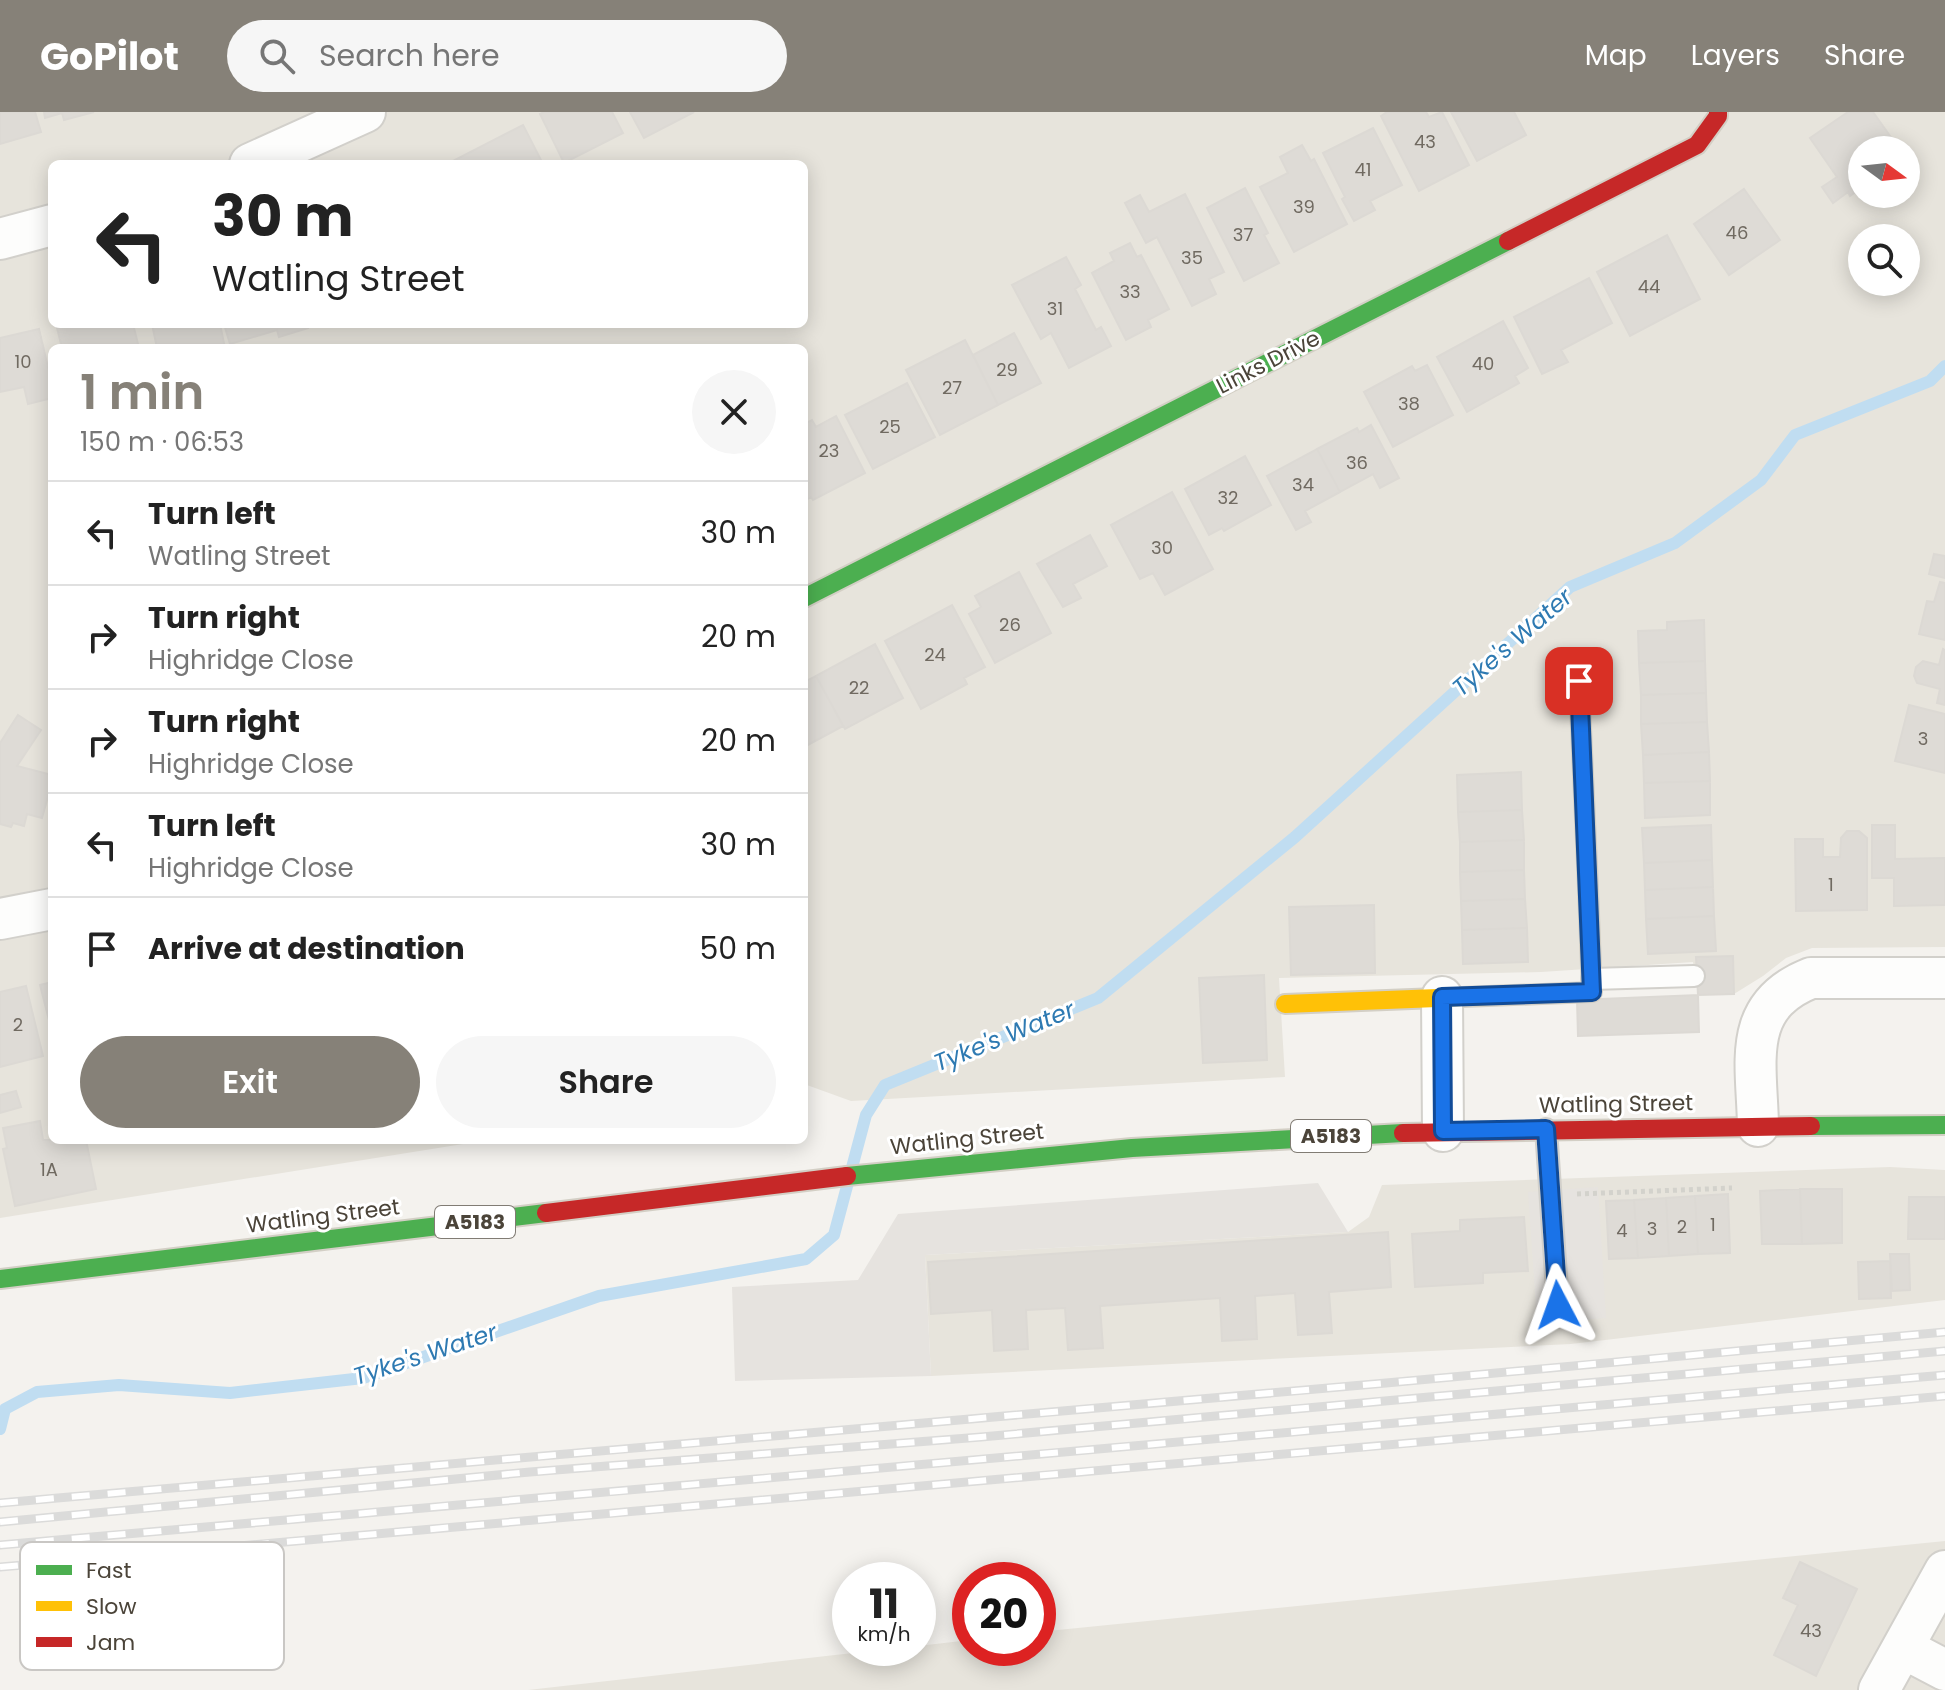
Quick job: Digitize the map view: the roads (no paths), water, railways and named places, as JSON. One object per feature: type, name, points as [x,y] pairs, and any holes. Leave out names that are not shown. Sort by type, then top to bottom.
[{"type":"main road","name":"Links Drive","points":[[808,596],[1697,145],[1718,112]]},
{"type":"main road","points":[[1285,1004],[1592,992],[1579,681]]},
{"type":"main road","name":"Watling Street","points":[[0,1279],[906,1169],[1132,1148],[1443,1131],[1945,1125]]},
{"type":"street","points":[[259,160],[365,112]]},
{"type":"street","points":[[0,239],[48,226]]},
{"type":"street","points":[[0,919],[48,910]]},
{"type":"street","points":[[1758,1126],[1757,1049],[1760,1025],[1767,1009],[1779,995],[1811,978],[1945,978]]},
{"type":"street","points":[[1442,997],[1443,1131]]},
{"type":"street","points":[[1879,1690],[1945,1571]]},
{"type":"street","points":[[1903,1648],[1945,1670]]},
{"type":"lane","points":[[1592,979],[1694,976]]},
{"type":"lane","points":[[1546,1129],[1558,1305]]},
{"type":"waterway","name":"Tyke's Water","points":[[0,1429],[5,1409],[37,1392],[119,1385],[230,1393],[363,1378],[599,1296],[806,1259],[834,1235],[866,1115],[885,1085],[1098,998],[1295,837],[1570,587],[1675,543],[1761,480],[1795,435],[1930,381],[1945,366]]},
{"type":"railway","points":[[0,1503],[1945,1332]]},
{"type":"railway","points":[[0,1522],[530,1472],[981,1437],[1945,1351]]},
{"type":"railway","points":[[34,1542],[1945,1375]]},
{"type":"railway","points":[[284,1542],[1945,1396]]},
{"type":"railway","points":[[0,1545],[20,1543]]},
{"type":"railway","points":[[0,1567],[20,1565]]}]
